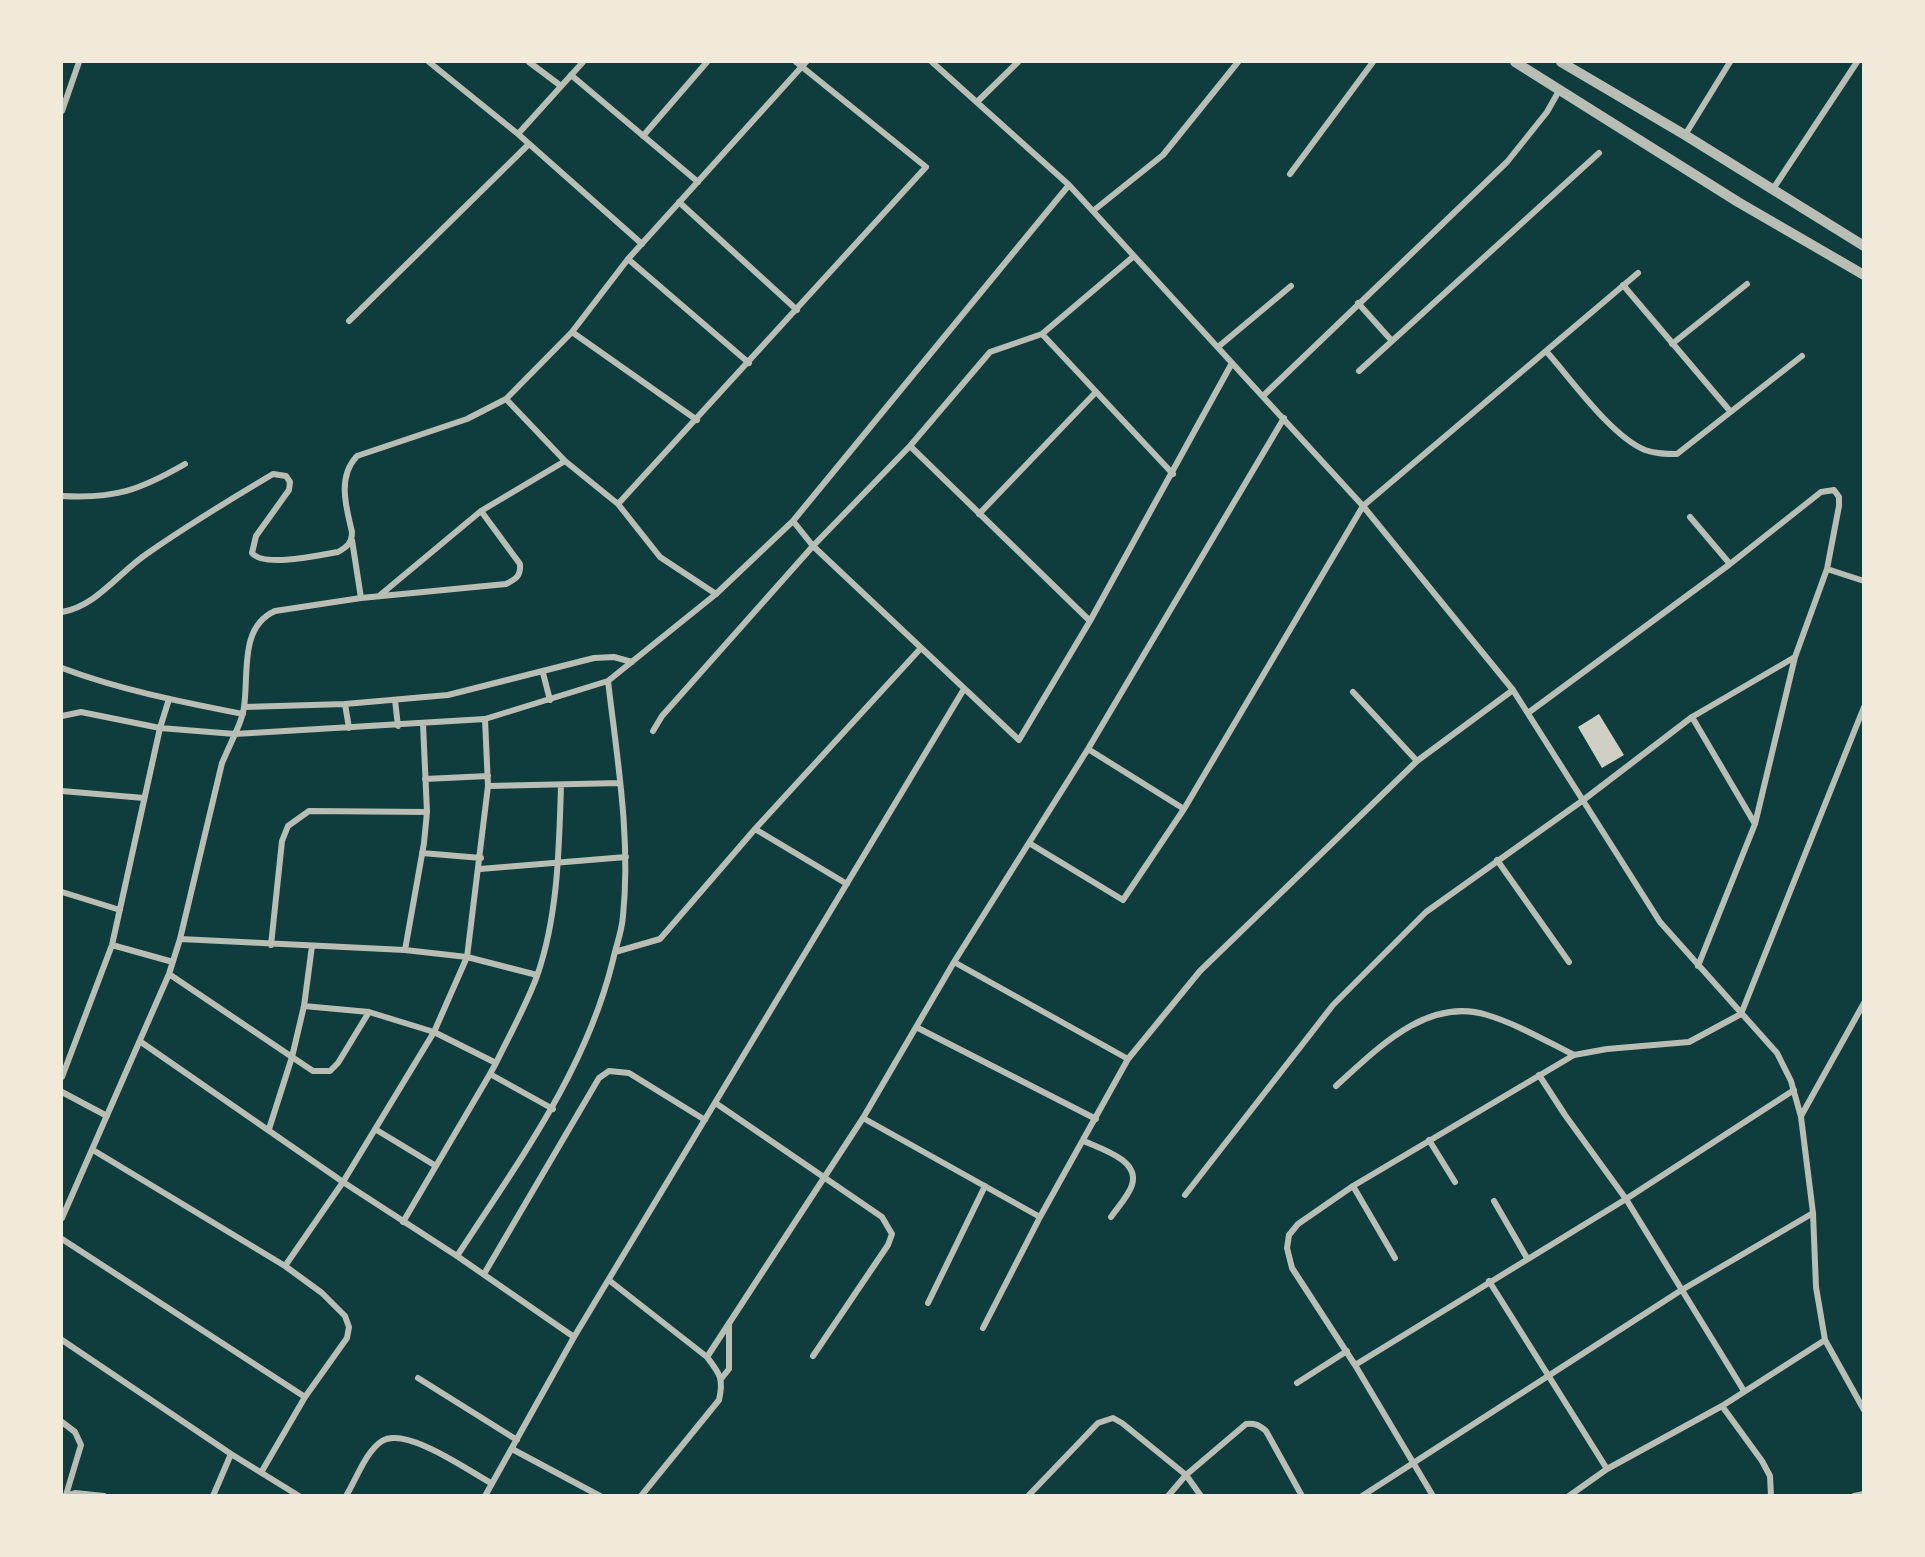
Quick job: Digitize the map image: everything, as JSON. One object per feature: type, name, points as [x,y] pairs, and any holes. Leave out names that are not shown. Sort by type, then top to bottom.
[{"type":"street","points":[[62,111],[80,62]]},
{"type":"street","points":[[429,62],[518,134],[642,244]]},
{"type":"street","points":[[529,62],[561,86]]},
{"type":"street","points":[[518,134],[584,62]]},
{"type":"street","points":[[643,135],[707,62]]},
{"type":"street","points":[[932,62],[1069,185],[1264,395],[1363,506],[1513,690],[1660,922],[1777,1053],[1794,1090],[1801,1117],[1813,1213],[1816,1287],[1825,1340],[1863,1410]]},
{"type":"street","points":[[978,101],[1018,62]]},
{"type":"street","points":[[1093,211],[1164,155],[1238,62]]},
{"type":"street","points":[[1290,174],[1373,62]]},
{"type":"street","points":[[1515,62],[1738,202],[1863,275]]},
{"type":"street","points":[[1561,62],[1686,135],[1863,246]]},
{"type":"street","points":[[1686,135],[1730,62]]},
{"type":"street","points":[[1773,189],[1857,62]]},
{"type":"street","points":[[361,598],[345,478],[350,464],[357,456],[467,419],[506,399],[572,332],[628,259],[801,63],[926,167],[618,504]]},
{"type":"street","points":[[571,75],[698,182]]},
{"type":"street","points":[[1264,395],[1507,162],[1547,112],[1560,89]]},
{"type":"street","points":[[349,321],[529,144]]},
{"type":"street","points":[[1359,371],[1599,153]]},
{"type":"street","points":[[62,716],[81,712],[160,728],[235,734],[398,726],[485,719],[608,681],[716,594],[793,521],[1069,185]]},
{"type":"street","points":[[679,202],[797,310]]},
{"type":"street","points":[[653,731],[662,716],[813,546],[910,447],[990,352],[1042,334],[1134,256]]},
{"type":"street","points":[[628,259],[749,363]]},
{"type":"street","points":[[1029,843],[1123,900],[1185,810],[1363,506],[1638,273]]},
{"type":"street","points":[[1672,344],[1747,284]]},
{"type":"street","points":[[1623,285],[1730,411]]},
{"type":"street","points":[[1218,347],[1291,286]]},
{"type":"street","points":[[1358,303],[1392,341]]},
{"type":"street","points":[[572,332],[697,420]]},
{"type":"street","points":[[1042,334],[1173,474]]},
{"type":"street","points":[[1546,351],[1618,433],[1647,451],[1677,454],[1802,356]]},
{"type":"street","points":[[793,521],[813,546],[1019,740],[1090,621],[1173,474],[1232,363]]},
{"type":"street","points":[[979,514],[1096,392]]},
{"type":"street","points":[[506,399],[565,461],[618,504],[660,557],[716,594]]},
{"type":"street","points":[[707,1357],[863,1118],[954,962],[1088,749],[1284,418]]},
{"type":"street","points":[[910,447],[1090,621]]},
{"type":"street","points":[[379,596],[482,511],[565,461]]},
{"type":"street","points":[[62,496],[107,495],[132,491],[148,486],[185,464]]},
{"type":"street","points":[[62,612],[74,610],[88,603],[146,554],[273,474],[286,476],[290,482],[289,490],[256,536],[252,554],[255,557],[272,561],[338,552],[345,549],[352,539]]},
{"type":"street","points":[[1528,712],[1730,564],[1821,492],[1834,490],[1839,497],[1827,569],[1795,657],[1755,824],[1698,966]]},
{"type":"street","points":[[62,1218],[141,1042],[173,962],[222,764],[244,710],[249,640],[264,616],[275,611],[361,598],[506,584],[516,579],[520,572],[520,564],[482,511]]},
{"type":"street","points":[[1690,517],[1730,564]]},
{"type":"street","points":[[1827,569],[1863,581]]},
{"type":"street","points":[[615,952],[660,939],[755,829],[921,648]]},
{"type":"street","points":[[62,668],[94,680],[168,699],[244,710],[345,707],[395,702],[448,695],[544,676],[604,657],[632,662]]},
{"type":"street","points":[[1185,1195],[1333,1005],[1426,912],[1582,801],[1692,717],[1795,657]]},
{"type":"street","points":[[544,676],[550,700]]},
{"type":"street","points":[[460,1258],[553,1109],[592,1027],[615,952],[623,918],[626,857],[608,681]]},
{"type":"street","points":[[484,1496],[574,1337],[610,1281],[705,1120],[717,1104],[964,689]]},
{"type":"street","points":[[983,1328],[1040,1217],[1128,1059],[1200,972],[1417,761],[1513,690]]},
{"type":"street","points":[[1353,692],[1417,761]]},
{"type":"street","points":[[62,1077],[112,945],[168,699]]},
{"type":"street","points":[[395,702],[398,726]]},
{"type":"street","points":[[345,707],[349,728]]},
{"type":"street","points":[[1433,1496],[1347,1352],[1292,1268],[1287,1248],[1289,1235],[1298,1224],[1353,1185],[1575,1055],[1607,1049],[1689,1042],[1741,1014],[1863,707]]},
{"type":"street","points":[[1692,717],[1755,824]]},
{"type":"street","points":[[285,1266],[343,1182],[434,1032],[467,957],[480,869],[488,786],[485,719]]},
{"type":"street","points":[[405,950],[427,812],[423,724]]},
{"type":"street","points":[[1088,749],[1185,810]]},
{"type":"street","points":[[425,778],[488,776]]},
{"type":"street","points":[[488,786],[620,783]]},
{"type":"street","points":[[403,1222],[496,1063],[537,975],[550,919],[558,865],[561,786]]},
{"type":"street","points":[[62,791],[144,798]]},
{"type":"street","points":[[271,945],[282,841],[288,826],[309,812],[427,812]]},
{"type":"street","points":[[755,829],[847,884]]},
{"type":"street","points":[[422,853],[481,858]]},
{"type":"street","points":[[480,869],[558,865],[626,857]]},
{"type":"street","points":[[1497,860],[1569,962]]},
{"type":"street","points":[[62,892],[120,910]]},
{"type":"street","points":[[180,939],[405,950],[467,957],[537,975]]},
{"type":"street","points":[[112,945],[173,962]]},
{"type":"street","points":[[269,1130],[292,1058],[304,1006],[312,946]]},
{"type":"street","points":[[954,962],[1128,1059]]},
{"type":"street","points":[[169,974],[313,1071],[330,1071],[338,1063],[369,1012]]},
{"type":"street","points":[[1801,1117],[1863,1003]]},
{"type":"street","points":[[304,1006],[369,1012],[434,1032],[496,1063]]},
{"type":"street","points":[[1336,1086],[1393,1036],[1421,1022],[1448,1013],[1486,1014],[1575,1055]]},
{"type":"street","points":[[916,1027],[1096,1119]]},
{"type":"street","points":[[141,1042],[343,1182],[482,1272],[574,1337]]},
{"type":"street","points":[[482,1272],[599,1078],[609,1071],[629,1073],[705,1120]]},
{"type":"street","points":[[490,1074],[553,1109]]},
{"type":"street","points":[[1539,1075],[1626,1199],[1680,1291],[1744,1391]]},
{"type":"street","points":[[1355,1365],[1488,1281],[1626,1199],[1794,1090]]},
{"type":"street","points":[[62,1092],[107,1116]]},
{"type":"street","points":[[717,1104],[882,1217],[892,1234],[888,1245],[813,1356]]},
{"type":"street","points":[[863,1118],[1040,1217]]},
{"type":"street","points":[[375,1129],[436,1166]]},
{"type":"street","points":[[1429,1140],[1455,1182]]},
{"type":"street","points":[[1084,1141],[1125,1161],[1133,1174],[1132,1185],[1112,1216]]},
{"type":"street","points":[[93,1150],[285,1266],[321,1293],[345,1316],[349,1327],[347,1338],[305,1397],[262,1471]]},
{"type":"street","points":[[1353,1185],[1395,1258]]},
{"type":"street","points":[[928,1303],[985,1186]]},
{"type":"street","points":[[1494,1202],[1527,1258]]},
{"type":"street","points":[[1362,1496],[1680,1291],[1813,1213]]},
{"type":"street","points":[[62,1239],[305,1397]]},
{"type":"street","points":[[610,1281],[707,1357],[723,1384],[719,1400],[641,1496]]},
{"type":"street","points":[[1488,1281],[1607,1469]]},
{"type":"street","points":[[721,1379],[729,1369],[729,1323]]},
{"type":"street","points":[[62,1340],[231,1454],[262,1471],[299,1496]]},
{"type":"street","points":[[1569,1496],[1607,1469],[1722,1406],[1825,1340]]},
{"type":"street","points":[[1297,1383],[1347,1352]]},
{"type":"street","points":[[418,1378],[517,1440]]},
{"type":"street","points":[[1722,1406],[1770,1476],[1771,1496]]},
{"type":"street","points":[[1028,1496],[1098,1423],[1113,1418],[1186,1475],[1201,1496]]},
{"type":"street","points":[[62,1422],[75,1432],[81,1445],[65,1495],[104,1496]]},
{"type":"street","points":[[1168,1496],[1186,1475],[1246,1424],[1258,1424],[1266,1431],[1302,1496]]},
{"type":"street","points":[[346,1496],[373,1450],[382,1441],[395,1437],[411,1439],[491,1483]]},
{"type":"street","points":[[512,1449],[600,1496]]},
{"type":"street","points":[[213,1496],[231,1454]]},
{"type":"street","points":[[1854,1496],[1863,1494]]},
{"type":"building","points":[[1599,714],[1624,755],[1602,768],[1578,727]]}]
